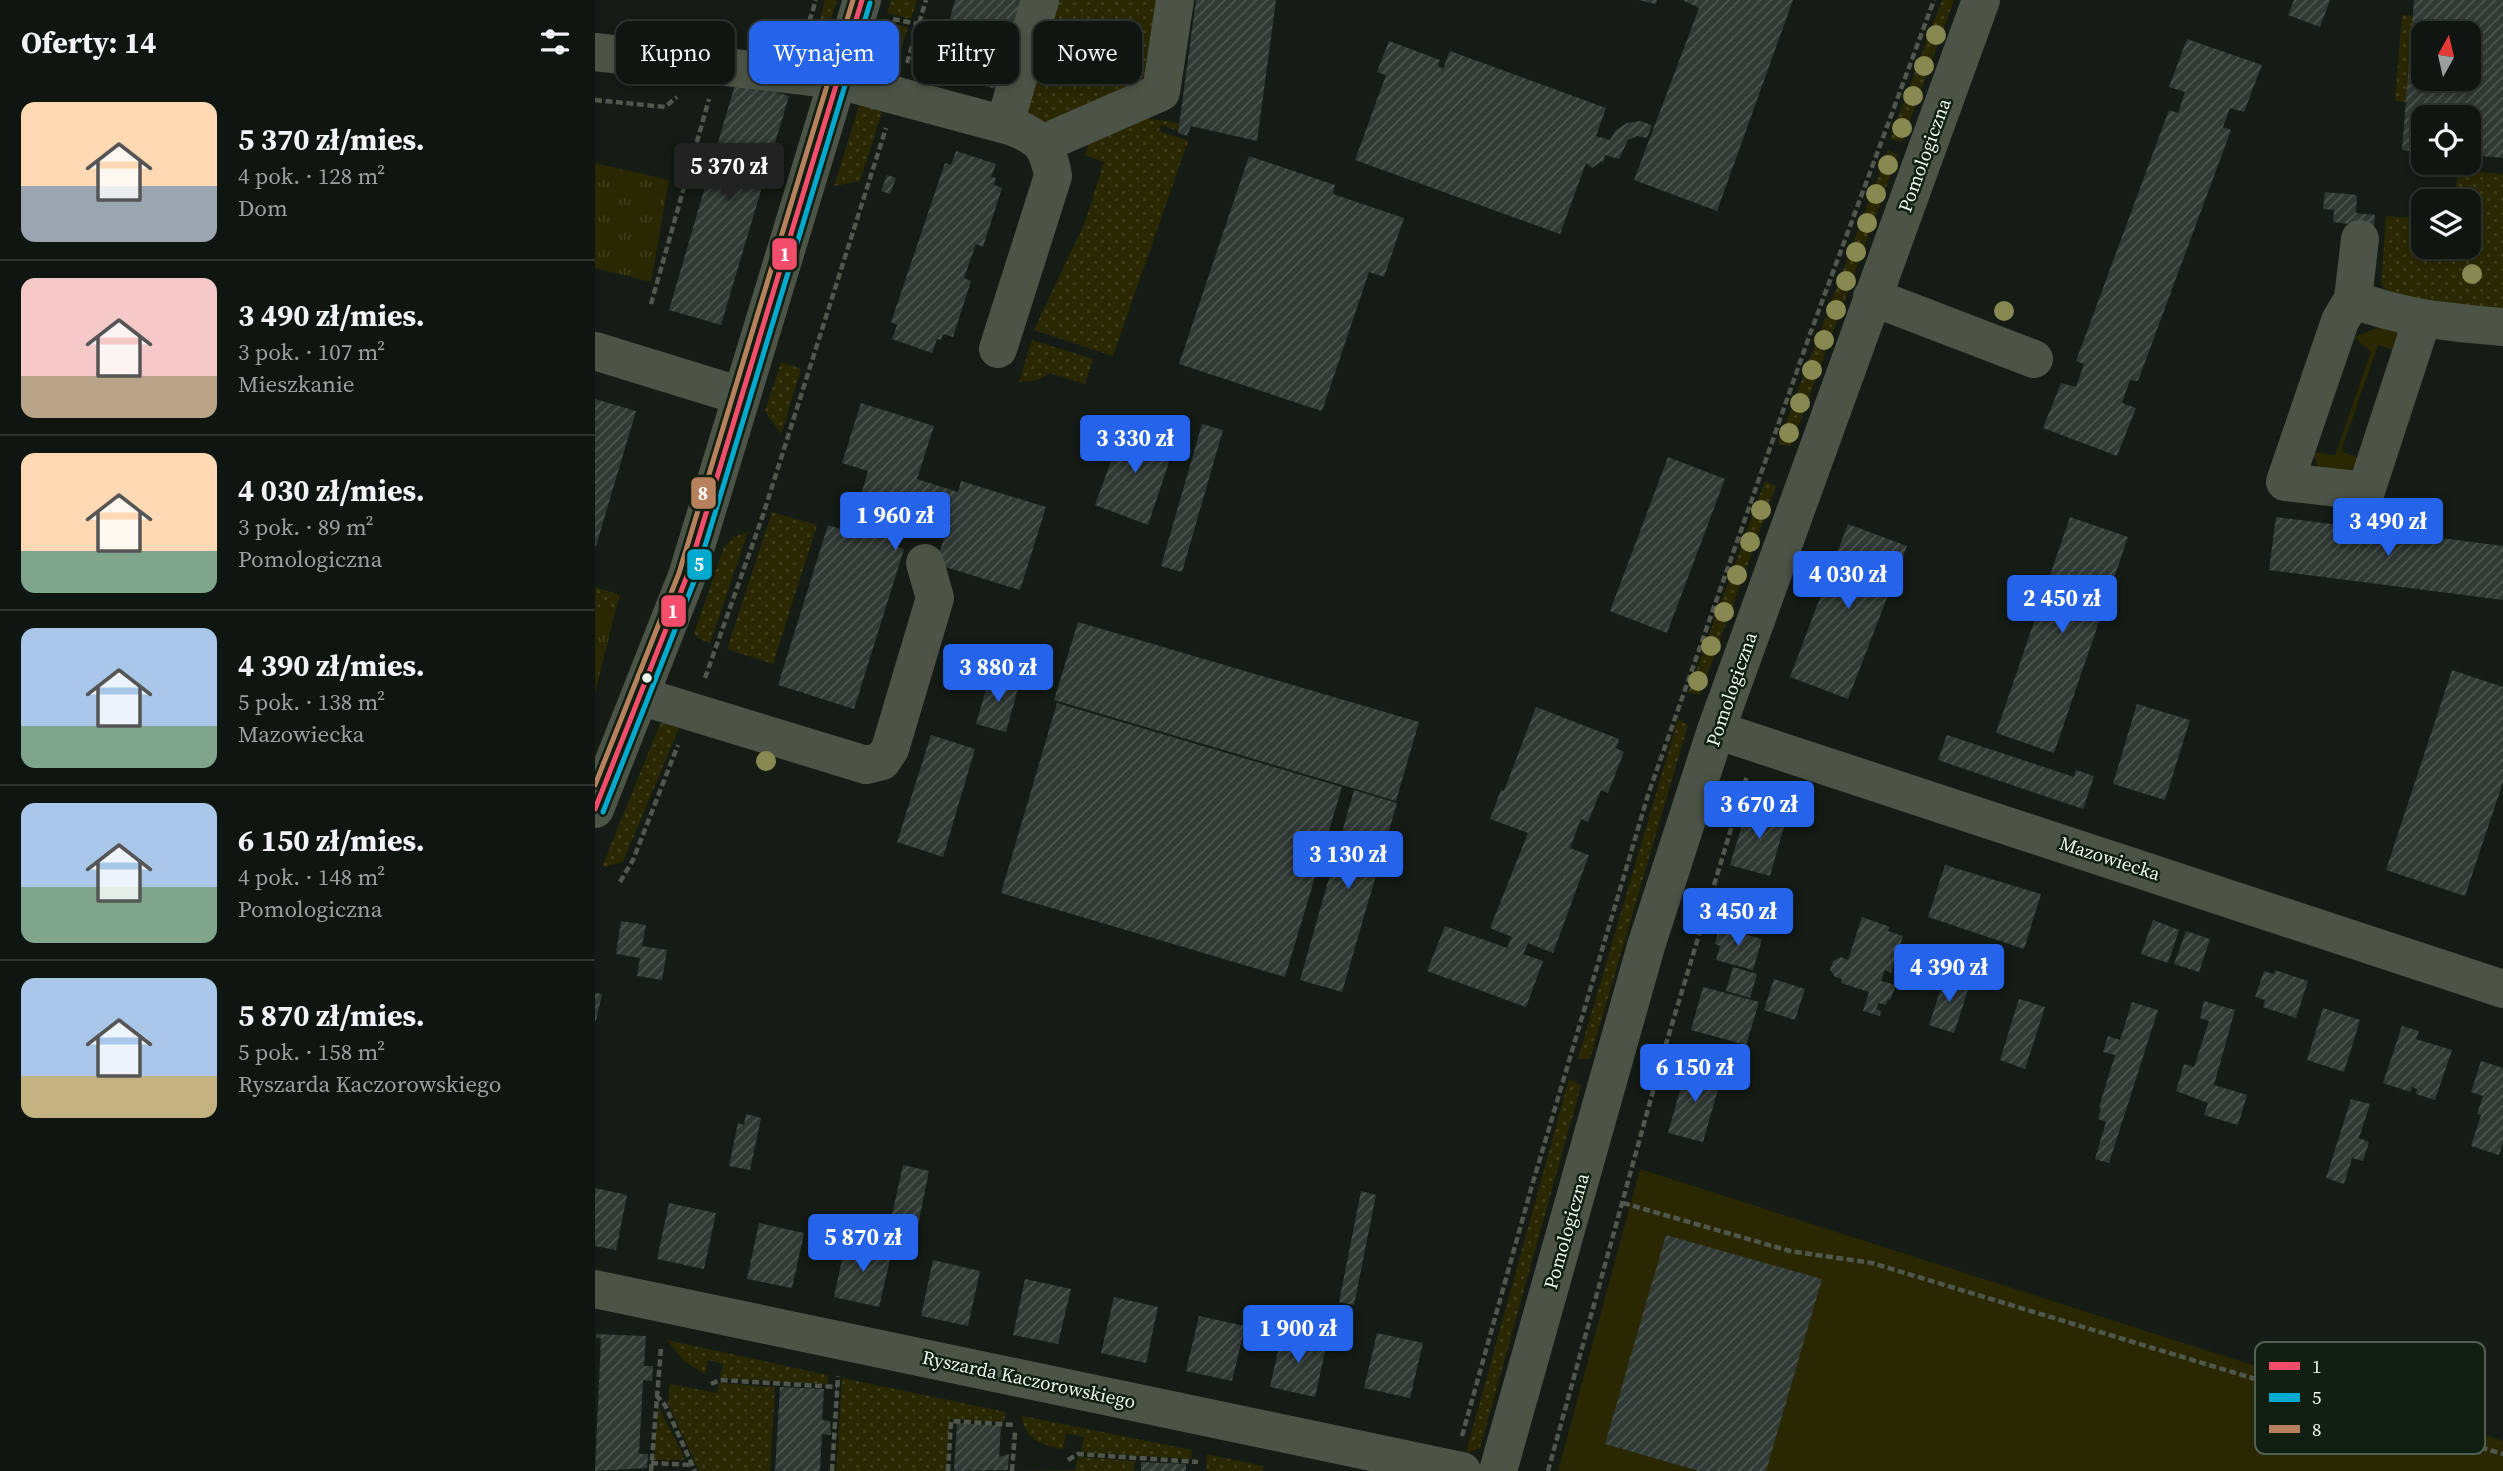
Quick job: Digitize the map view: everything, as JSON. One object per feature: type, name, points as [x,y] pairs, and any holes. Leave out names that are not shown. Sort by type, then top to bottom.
[{"type":"street","points":[[1005,124],[1040,0]]},
{"type":"street","points":[[1044,148],[1056,138],[1161,92],[1175,0]]},
{"type":"street","name":"Pomologiczna","points":[[1499,1471],[1646,946],[1716,730],[1981,0]]},
{"type":"street","points":[[595,52],[749,70]]},
{"type":"street","points":[[595,809],[687,576],[837,84]]},
{"type":"street","points":[[851,84],[1005,124],[1034,135],[1050,156],[1053,176],[997,349]]},
{"type":"street","points":[[2360,239],[2353,299],[2340,321],[2285,482],[2366,491],[2422,320]]},
{"type":"street","points":[[1872,297],[2034,359]]},
{"type":"street","points":[[2353,299],[2389,313],[2422,320],[2503,327]]},
{"type":"street","points":[[595,351],[741,396]]},
{"type":"street","points":[[640,696],[866,765],[882,761],[890,749],[935,598],[925,563]]},
{"type":"street","name":"Mazowiecka","points":[[1716,730],[2503,989]]},
{"type":"street","name":"Ryszarda Kaczorowskiego","points":[[595,1289],[1457,1469]]},
{"type":"path","points":[[919,21],[926,0]]},
{"type":"path","points":[[1457,1469],[1531,1189],[1648,795],[1810,334],[1934,0]]},
{"type":"path","points":[[878,9],[913,22]]},
{"type":"path","points":[[620,882],[632,860],[692,711],[763,515],[913,40]]},
{"type":"path","points":[[651,304],[711,90]]},
{"type":"path","points":[[595,100],[665,107],[680,94]]},
{"type":"path","points":[[1548,1471],[1674,1017],[1743,789],[1753,768]]},
{"type":"path","points":[[1623,1203],[1790,1251],[1872,1263],[2255,1379]]},
{"type":"path","points":[[651,1471],[655,1394],[661,1348]]},
{"type":"path","points":[[832,1471],[838,1372]]},
{"type":"path","points":[[711,1384],[719,1380],[837,1387]]},
{"type":"path","points":[[655,1394],[664,1405],[695,1471]]},
{"type":"path","points":[[948,1471],[951,1421],[1015,1424]]},
{"type":"path","points":[[1012,1471],[1015,1432]]},
{"type":"path","points":[[2485,1449],[2503,1454]]},
{"type":"path","points":[[1068,1460],[1078,1454],[1198,1462]]},
{"type":"path","points":[[651,1464],[693,1465]]},
{"type":"green space","points":[[825,0],[837,0],[830,21],[820,21]]},
{"type":"green space","points":[[891,0],[917,0],[911,19],[887,13]]},
{"type":"green space","points":[[1053,0],[1165,0],[1140,95],[1036,125],[1022,119],[1033,77],[1033,84],[1142,84],[1142,21],[1048,21]]},
{"type":"green space","points":[[1942,0],[1954,0],[1902,142],[1890,139]]},
{"type":"green space","points":[[2402,15],[2413,16],[2406,102],[2395,101]]},
{"type":"green space","points":[[899,25],[908,27],[899,56]]},
{"type":"green space","points":[[861,100],[884,106],[860,181],[834,186]]},
{"type":"green space","points":[[1130,116],[1179,123],[1178,131],[1161,125],[1159,131],[1188,141],[1113,356],[1034,330],[1085,222],[1104,162],[1085,155],[1089,142]]},
{"type":"green space","points":[[1888,150],[1898,155],[1791,446],[1778,444]]},
{"type":"green space","points":[[595,163],[669,180],[651,282],[595,268]]},
{"type":"green space","points":[[2481,172],[2503,174],[2503,316],[2392,296],[2381,285],[2386,216],[2411,218],[2411,259],[2481,259],[2481,189],[2456,189],[2458,175],[2481,175]]},
{"type":"green space","points":[[2380,327],[2397,332],[2401,337],[2399,352],[2378,345],[2341,451],[2359,458],[2351,470],[2318,468],[2313,452],[2335,455],[2371,352],[2354,337]]},
{"type":"green space","points":[[1032,340],[1093,359],[1085,384],[1050,373],[1037,380],[1019,382]]},
{"type":"green space","points":[[781,362],[801,369],[781,434],[765,411]]},
{"type":"green space","points":[[1765,481],[1776,486],[1700,695],[1688,693]]},
{"type":"green space","points":[[772,512],[817,525],[773,664],[727,649]]},
{"type":"green space","points":[[748,532],[710,643],[697,638],[694,633],[724,547],[734,537]]},
{"type":"green space","points":[[595,587],[620,595],[615,613],[595,607]]},
{"type":"green space","points":[[595,607],[615,613],[595,692]]},
{"type":"green space","points":[[1678,719],[1688,725],[1590,1059],[1578,1059]]},
{"type":"green space","points":[[660,724],[679,728],[623,862],[602,867]]},
{"type":"green space","points":[[1569,1079],[1581,1085],[1480,1448],[1466,1453]]},
{"type":"green space","points":[[1640,1169],[2255,1366],[2255,1454],[2485,1454],[2485,1435],[2503,1441],[2503,1471],[1558,1471]]},
{"type":"green space","points":[[667,1340],[828,1375],[828,1384],[720,1378],[723,1364],[708,1360],[705,1374],[684,1361]]},
{"type":"green space","points":[[842,1378],[1006,1412],[1004,1422],[950,1419],[947,1471],[836,1471]]},
{"type":"green space","points":[[719,1383],[775,1387],[770,1471],[699,1471],[668,1403],[670,1384],[717,1393]]},
{"type":"green space","points":[[658,1406],[685,1458],[683,1460],[654,1460]]},
{"type":"green space","points":[[1022,1416],[1192,1450],[1191,1459],[1081,1452],[1084,1437],[1066,1433],[1063,1449],[1042,1443],[1031,1436],[1026,1431]]},
{"type":"green space","points":[[1206,1454],[1263,1466],[1263,1471],[1207,1471]]},
{"type":"green space","points":[[1078,1457],[1135,1461],[1134,1471],[1018,1471],[1075,1470]]},
{"type":"building","points":[[955,0],[1021,0],[1015,21],[949,21]]},
{"type":"building","points":[[1196,0],[1276,0],[1257,141],[1191,126],[1187,136],[1178,133]]},
{"type":"building","points":[[1638,0],[1657,0],[1656,4]]},
{"type":"building","points":[[1682,0],[1793,0],[1717,211],[1634,180],[1699,8]]},
{"type":"building","points":[[2294,0],[2330,0],[2320,27],[2288,15]]},
{"type":"building","points":[[2414,0],[2503,0],[2503,158],[2481,156],[2481,105],[2411,105],[2411,151],[2402,150],[2411,38],[2411,91],[2481,91],[2481,21],[2412,21]]},
{"type":"building","points":[[2187,39],[2262,65],[2244,112],[2230,108],[2223,127],[2231,130],[2138,381],[2130,380],[2122,403],[2136,408],[2117,456],[2043,428],[2061,383],[2076,387],[2084,364],[2076,361],[2169,110],[2178,113],[2185,92],[2169,87]]},
{"type":"building","points":[[1389,41],[1440,60],[1438,66],[1443,69],[1450,51],[1606,108],[1596,136],[1610,140],[1616,130],[1627,123],[1640,121],[1652,125],[1647,138],[1637,136],[1628,140],[1619,159],[1605,155],[1603,164],[1602,161],[1592,168],[1586,163],[1560,234],[1355,160],[1386,75],[1377,72]]},
{"type":"building","points":[[736,81],[789,96],[721,325],[669,310]]},
{"type":"building","points":[[977,84],[997,84],[996,89]]},
{"type":"building","points":[[956,151],[996,164],[991,177],[996,178],[994,185],[1002,188],[983,247],[976,244],[964,278],[971,281],[953,337],[943,334],[941,340],[937,339],[932,353],[892,339],[897,325],[891,322],[945,163],[951,165]]},
{"type":"building","points":[[1249,156],[1335,185],[1333,194],[1404,218],[1384,277],[1369,272],[1322,411],[1179,364]]},
{"type":"building","points":[[887,175],[896,178],[890,194],[881,191]]},
{"type":"building","points":[[2325,192],[2357,195],[2356,213],[2375,215],[2374,227],[2333,222],[2334,210],[2323,209]]},
{"type":"building","points":[[595,399],[636,411],[596,546],[595,546]]},
{"type":"building","points":[[861,403],[934,426],[917,479],[958,492],[961,481],[1046,507],[1020,590],[936,564],[946,531],[904,518],[895,546],[904,549],[854,709],[778,685],[828,525],[850,532],[868,471],[842,463]]},
{"type":"building","points":[[1202,424],[1223,430],[1182,572],[1161,566]]},
{"type":"building","points":[[1124,426],[1175,444],[1148,525],[1095,505]]},
{"type":"building","points":[[1668,457],[1725,479],[1667,633],[1610,611]]},
{"type":"building","points":[[2070,517],[2128,537],[2054,753],[1996,733]]},
{"type":"building","points":[[2276,517],[2503,546],[2503,600],[2269,570]]},
{"type":"building","points":[[1848,524],[1907,546],[1848,699],[1790,677]]},
{"type":"building","points":[[1078,622],[1419,722],[1396,801],[1054,700]]},
{"type":"building","points":[[2452,670],[2503,687],[2503,782],[2465,896],[2386,870]]},
{"type":"building","points":[[990,676],[1019,685],[1006,732],[976,724]]},
{"type":"building","points":[[1057,703],[1342,787],[1285,977],[1001,893]]},
{"type":"building","points":[[2137,704],[2190,720],[2165,800],[2113,784]]},
{"type":"building","points":[[1536,707],[1619,739],[1616,748],[1624,752],[1608,793],[1601,790],[1588,822],[1581,819],[1570,848],[1589,855],[1553,953],[1528,943],[1523,954],[1543,961],[1526,1007],[1427,971],[1445,926],[1507,948],[1512,937],[1490,928],[1528,833],[1490,819],[1501,790],[1504,791]]},
{"type":"building","points":[[931,735],[975,749],[943,857],[897,842]]},
{"type":"building","points":[[1947,735],[2074,777],[2076,770],[2094,776],[2083,809],[1938,760]]},
{"type":"building","points":[[1354,790],[1397,803],[1342,992],[1300,980]]},
{"type":"building","points":[[1748,805],[1787,816],[1770,876],[1730,865]]},
{"type":"building","points":[[1945,865],[2041,894],[2024,949],[1928,917]]},
{"type":"building","points":[[1862,917],[1890,927],[1888,931],[1903,936],[1891,973],[1885,970],[1881,981],[1896,985],[1886,1005],[1879,1003],[1876,1009],[1881,1011],[1880,1016],[1863,1011],[1869,992],[1841,983],[1842,979],[1835,977],[1830,970],[1833,961],[1841,957],[1848,960]]},
{"type":"building","points":[[2153,920],[2179,930],[2168,963],[2141,954]]},
{"type":"building","points":[[621,921],[646,925],[642,946],[667,950],[662,980],[637,976],[640,958],[616,954]]},
{"type":"building","points":[[1719,927],[1762,939],[1753,970],[1716,960],[1720,946],[1715,944]]},
{"type":"building","points":[[2186,931],[2210,939],[2199,972],[2174,964]]},
{"type":"building","points":[[1733,967],[1757,974],[1750,998],[1726,991]]},
{"type":"building","points":[[2275,970],[2308,981],[2296,1018],[2263,1007],[2265,1000],[2255,997],[2264,971],[2274,974]]},
{"type":"building","points":[[1945,976],[1970,984],[1954,1033],[1929,1025]]},
{"type":"building","points":[[1774,979],[1805,989],[1795,1020],[1764,1010]]},
{"type":"building","points":[[1703,987],[1759,1002],[1746,1045],[1691,1030]]},
{"type":"building","points":[[595,993],[602,994],[596,1021],[595,1021]]},
{"type":"building","points":[[2019,999],[2045,1007],[2025,1069],[2000,1060]]},
{"type":"building","points":[[2204,1001],[2235,1010],[2214,1085],[2247,1095],[2238,1125],[2204,1115],[2208,1103],[2176,1091],[2184,1064],[2194,1067],[2209,1021],[2200,1018]]},
{"type":"building","points":[[2132,1002],[2158,1010],[2109,1163],[2095,1159],[2106,1122],[2098,1119],[2099,1107],[2115,1055],[2103,1052],[2108,1036],[2120,1040]]},
{"type":"building","points":[[2323,1008],[2360,1020],[2344,1072],[2307,1060]]},
{"type":"building","points":[[2402,1026],[2419,1031],[2416,1039],[2452,1050],[2435,1100],[2416,1094],[2417,1089],[2412,1087],[2410,1092],[2383,1083]]},
{"type":"building","points":[[2481,1061],[2503,1068],[2503,1142],[2499,1155],[2471,1146],[2481,1115],[2477,1114],[2483,1096],[2471,1092]]},
{"type":"building","points":[[1687,1065],[1722,1075],[1703,1142],[1668,1133]]},
{"type":"building","points":[[2351,1099],[2370,1104],[2359,1138],[2369,1142],[2363,1161],[2352,1158],[2344,1184],[2326,1178]]},
{"type":"building","points":[[746,1114],[761,1118],[750,1170],[729,1166],[738,1123],[744,1125]]},
{"type":"building","points":[[903,1165],[929,1171],[918,1225],[891,1219]]},
{"type":"building","points":[[595,1188],[627,1195],[616,1250],[595,1246]]},
{"type":"building","points":[[1361,1191],[1376,1195],[1354,1305],[1339,1302]]},
{"type":"building","points":[[669,1203],[716,1213],[704,1269],[657,1259]]},
{"type":"building","points":[[759,1223],[804,1233],[792,1288],[747,1279]]},
{"type":"building","points":[[1666,1235],[1822,1279],[1766,1471],[1699,1471],[1605,1444]]},
{"type":"building","points":[[846,1241],[892,1251],[879,1307],[834,1297]]},
{"type":"building","points":[[933,1260],[980,1271],[968,1326],[921,1316]]},
{"type":"building","points":[[1025,1279],[1071,1289],[1058,1344],[1013,1335]]},
{"type":"building","points":[[1114,1297],[1158,1307],[1146,1363],[1101,1353]]},
{"type":"building","points":[[1199,1316],[1245,1326],[1232,1381],[1186,1371]]},
{"type":"building","points":[[1282,1333],[1327,1343],[1315,1397],[1270,1387]]},
{"type":"building","points":[[1377,1333],[1423,1343],[1410,1398],[1364,1388]]},
{"type":"building","points":[[596,1334],[646,1336],[644,1366],[653,1366],[652,1381],[643,1380],[639,1454],[648,1454],[647,1468],[595,1471],[601,1338],[596,1338]]},
{"type":"building","points":[[780,1387],[824,1389],[822,1420],[830,1421],[831,1435],[822,1434],[820,1471],[775,1471]]},
{"type":"building","points":[[957,1423],[1001,1426],[999,1457],[1009,1454],[1008,1470],[954,1471]]},
{"type":"building","points":[[1141,1462],[1186,1464],[1186,1471],[1141,1471]]},
{"type":"transit line","name":"8","points":[[595,785],[679,573],[853,0]]},
{"type":"transit line","name":"1","points":[[595,809],[687,576],[862,0]]},
{"type":"transit line","name":"5","points":[[603,812],[695,579],[870,3]]}]
